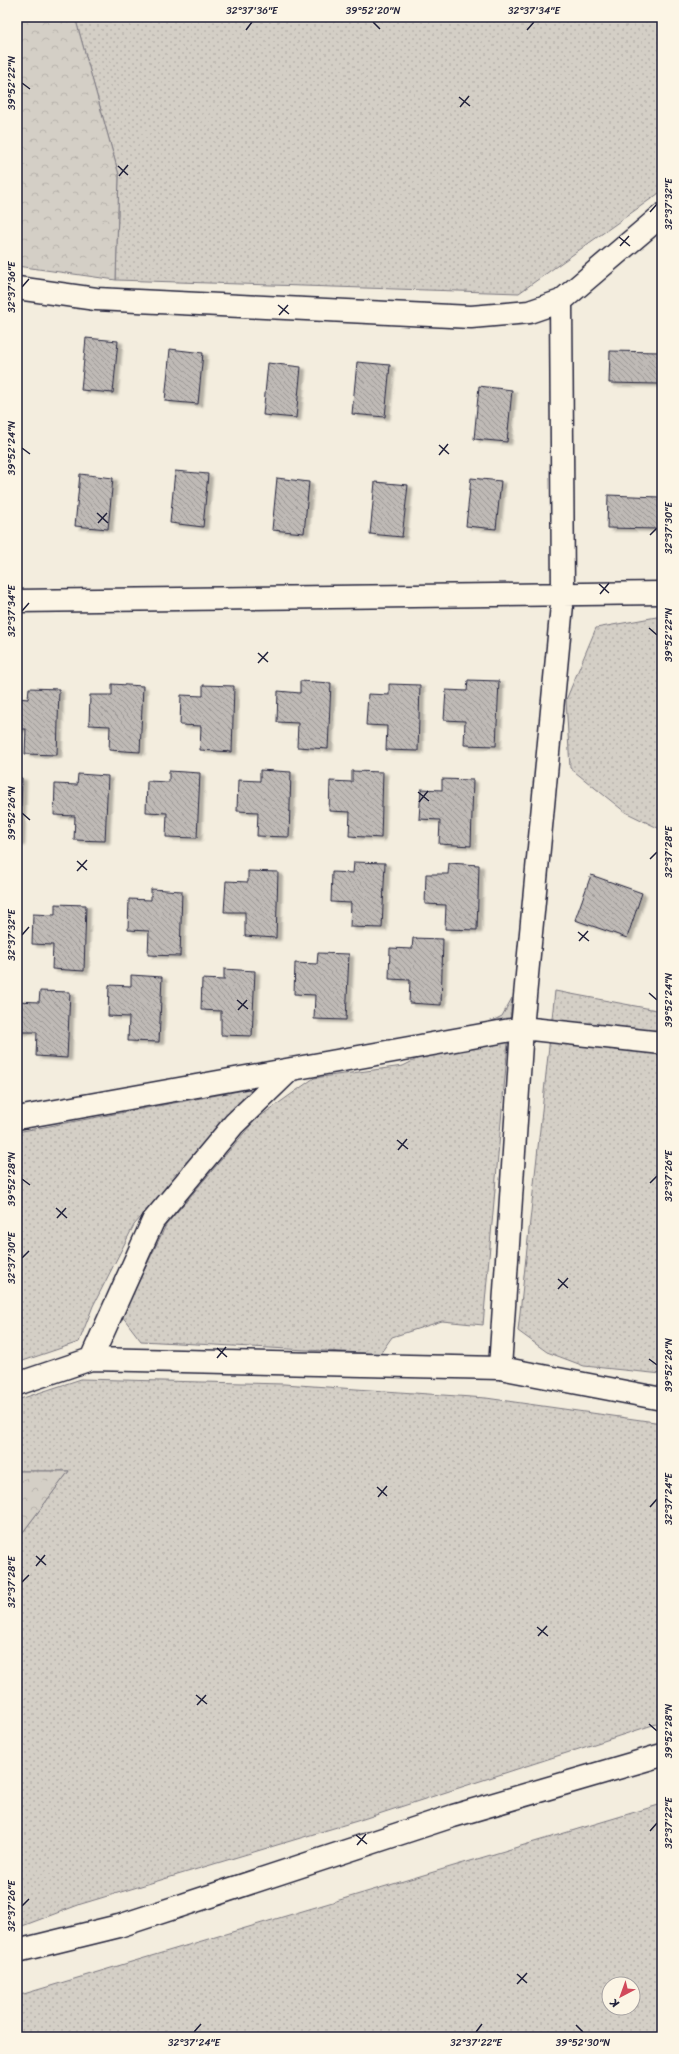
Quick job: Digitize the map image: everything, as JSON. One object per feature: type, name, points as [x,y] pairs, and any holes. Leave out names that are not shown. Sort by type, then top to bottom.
[{"type":"street","points":[[17,288],[96,298],[471,317],[529,312],[561,301],[662,215]]},
{"type":"street","points":[[500,1368],[522,1028],[563,594],[561,301]]},
{"type":"street","points":[[17,601],[662,593]]},
{"type":"street","points":[[17,1118],[522,1028],[662,1043]]},
{"type":"street","points":[[91,1359],[153,1221],[234,1124],[291,1069]]},
{"type":"street","points":[[17,1384],[91,1359],[500,1368],[662,1399]]},
{"type":"street","points":[[17,1951],[119,1926],[453,1816],[662,1755]]},
{"type":"green space","points":[[17,17],[75,17],[119,175],[116,280],[17,266]]},
{"type":"green space","points":[[75,17],[662,17],[662,191],[519,293],[116,280],[119,175]]},
{"type":"green space","points":[[662,616],[662,830],[625,812],[570,768],[566,700],[596,628]]},
{"type":"green space","points":[[555,991],[662,1011],[662,1374],[584,1366],[547,1352],[518,1331]]},
{"type":"green space","points":[[512,998],[483,1325],[442,1321],[392,1337],[380,1354],[141,1341],[122,1316],[166,1225],[255,1120],[314,1078],[403,1066],[502,1016]]},
{"type":"green space","points":[[255,1088],[134,1225],[93,1306],[79,1342],[17,1363],[17,1132]]},
{"type":"green space","points":[[81,1379],[284,1384],[486,1398],[662,1423],[662,1722],[357,1821],[81,1904],[17,1928],[17,1540],[69,1471],[17,1471],[17,1400]]},
{"type":"green space","points":[[17,1471],[69,1471],[17,1540]]},
{"type":"green space","points":[[662,1804],[662,2037],[17,2037],[17,1996]]},
{"type":"building","points":[[86,338],[118,341],[113,393],[81,390]]},
{"type":"building","points":[[170,349],[203,353],[198,404],[165,401]]},
{"type":"building","points":[[610,351],[660,352],[659,384],[609,383]]},
{"type":"building","points":[[357,362],[390,365],[385,417],[352,414]]},
{"type":"building","points":[[268,363],[301,367],[296,418],[263,415]]},
{"type":"building","points":[[479,386],[512,390],[507,442],[474,439]]},
{"type":"building","points":[[175,471],[208,474],[203,527],[170,523]]},
{"type":"building","points":[[80,474],[113,478],[108,529],[75,526]]},
{"type":"building","points":[[277,478],[309,482],[304,533],[272,530]]},
{"type":"building","points":[[471,478],[501,481],[496,529],[466,526]]},
{"type":"building","points":[[375,482],[408,485],[402,537],[370,534]]},
{"type":"building","points":[[608,495],[659,497],[658,529],[607,528]]},
{"type":"building","points":[[468,680],[499,681],[496,746],[464,745],[465,721],[444,720],[446,690],[467,691]]},
{"type":"building","points":[[300,681],[331,683],[328,749],[297,747],[298,723],[277,722],[278,691],[300,693]]},
{"type":"building","points":[[112,684],[143,686],[140,752],[109,750],[110,726],[89,725],[90,695],[112,695]]},
{"type":"building","points":[[389,684],[420,685],[418,751],[386,750],[387,726],[366,725],[368,694],[389,695]]},
{"type":"building","points":[[203,685],[234,686],[232,752],[200,750],[201,726],[180,725],[181,695],[203,696]]},
{"type":"building","points":[[29,688],[59,689],[57,755],[25,754],[26,729],[17,729],[17,698],[28,699]]},
{"type":"building","points":[[260,770],[291,772],[289,837],[257,836],[258,812],[237,811],[238,780],[260,781]]},
{"type":"building","points":[[169,771],[200,773],[197,838],[166,837],[167,813],[146,812],[147,781],[169,782]]},
{"type":"building","points":[[352,771],[383,772],[381,838],[349,836],[350,812],[329,811],[330,781],[352,782]]},
{"type":"building","points":[[78,774],[108,776],[105,841],[74,840],[75,816],[54,815],[55,784],[77,785]]},
{"type":"building","points":[[17,777],[22,778],[20,843],[17,843]]},
{"type":"building","points":[[442,779],[473,780],[471,846],[439,844],[440,820],[419,819],[421,789],[442,790]]},
{"type":"building","points":[[354,862],[385,863],[382,928],[350,927],[351,903],[331,902],[332,872],[353,873]]},
{"type":"building","points":[[449,863],[479,865],[477,930],[445,929],[446,905],[425,904],[426,874],[448,874]]},
{"type":"building","points":[[248,871],[278,872],[276,938],[245,936],[245,912],[224,912],[226,881],[248,882]]},
{"type":"building","points":[[591,875],[642,893],[627,938],[575,920]]},
{"type":"building","points":[[151,889],[182,891],[180,956],[148,955],[149,931],[128,930],[129,899],[151,900]]},
{"type":"building","points":[[55,904],[86,905],[84,971],[52,969],[53,945],[32,944],[33,914],[55,915]]},
{"type":"building","points":[[413,938],[443,939],[441,1005],[409,1003],[410,980],[389,979],[390,948],[412,949]]},
{"type":"building","points":[[318,953],[349,954],[346,1020],[314,1019],[315,995],[294,994],[295,963],[317,964]]},
{"type":"building","points":[[224,969],[255,971],[252,1036],[221,1035],[221,1011],[201,1010],[202,979],[224,980]]},
{"type":"building","points":[[131,975],[162,977],[159,1042],[128,1041],[129,1017],[108,1016],[109,985],[131,986]]},
{"type":"building","points":[[40,991],[70,992],[67,1058],[36,1056],[37,1032],[17,1032],[17,1001],[39,1002]]}]
